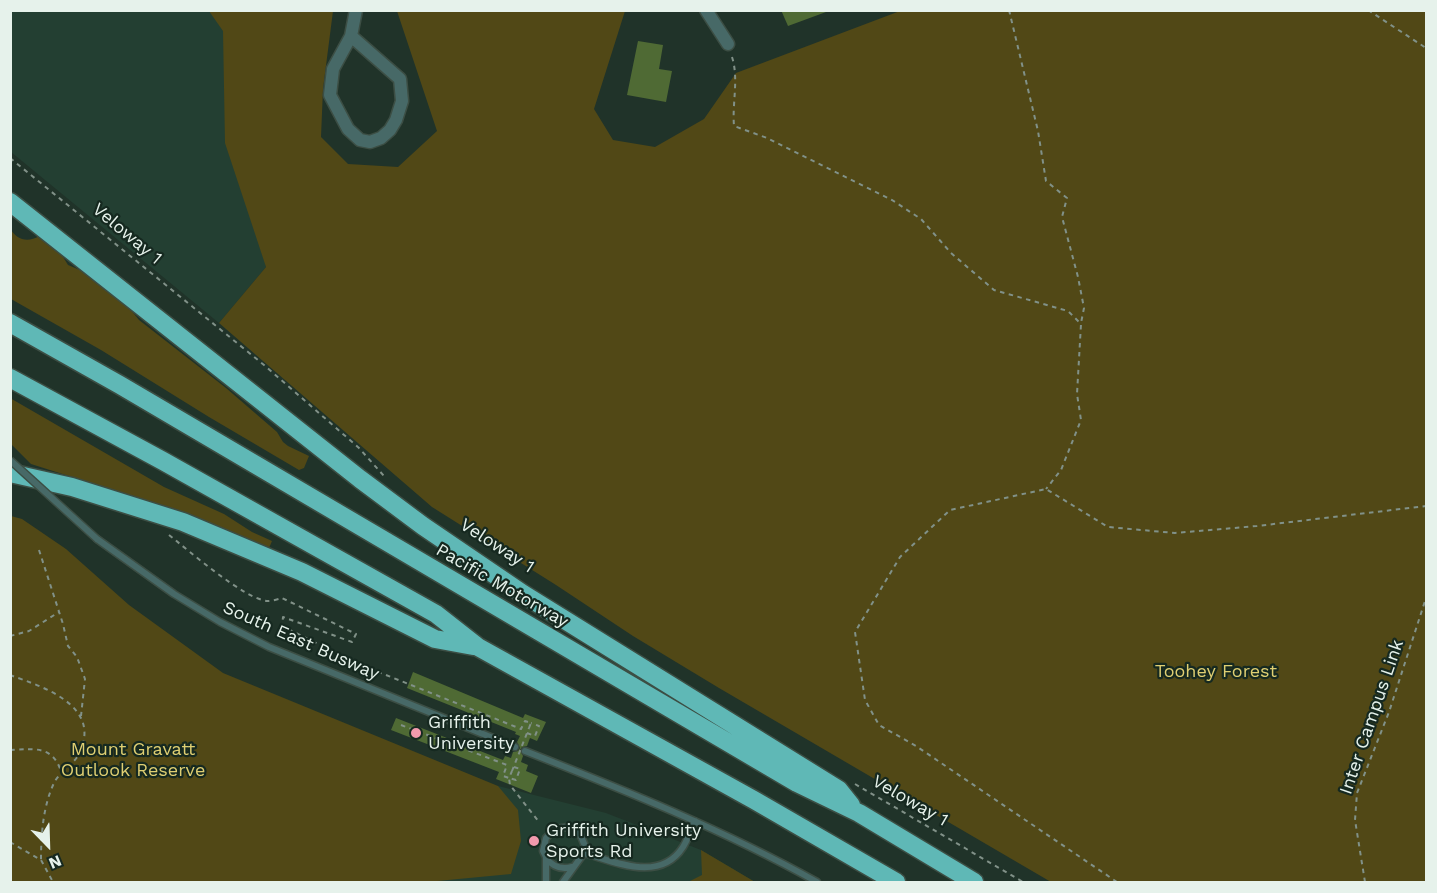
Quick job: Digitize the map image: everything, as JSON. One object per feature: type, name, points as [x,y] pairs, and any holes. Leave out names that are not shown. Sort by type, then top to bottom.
[{"type":"highway","points":[[10,202],[360,479],[423,526],[532,600],[839,790],[858,813]]},
{"type":"highway","name":"Pacific Motorway","points":[[10,323],[120,385],[797,783],[858,813],[974,882]]},
{"type":"highway","points":[[10,378],[163,460],[436,614],[478,647],[896,882]]},
{"type":"highway","points":[[10,473],[72,487],[183,522],[302,572],[435,639],[478,647]]},
{"type":"street","points":[[351,36],[400,79],[402,101],[396,120],[381,138],[370,142],[360,140],[348,129],[330,95],[333,69],[351,36],[356,10]]},
{"type":"street","points":[[706,10],[728,44]]},
{"type":"lane","name":"South East Busway","points":[[10,460],[97,539],[174,594],[220,622],[269,647],[515,747]]},
{"type":"lane","points":[[525,751],[695,821],[817,882]]},
{"type":"lane","points":[[584,853],[632,867],[650,868],[669,861],[683,848],[695,821]]},
{"type":"lane","points":[[563,882],[572,867],[578,863],[585,846],[580,834],[574,830],[561,827],[555,829],[546,838],[543,851],[554,866],[572,867]]},
{"type":"lane","points":[[546,857],[546,882]]},
{"type":"path","points":[[1009,10],[1038,131],[1046,181],[1067,198],[1062,217],[1084,308],[1077,394],[1081,420],[1061,470],[1046,489],[950,510],[900,557],[855,632],[865,700],[879,725],[916,746],[1117,882]]},
{"type":"path","points":[[1368,10],[1426,48]]},
{"type":"path","points":[[728,44],[734,63],[736,85],[733,107],[734,126],[766,138],[892,200],[921,219],[951,253],[994,290],[1068,311],[1081,324]]},
{"type":"path","name":"Veloway 1","points":[[10,158],[69,203],[264,365],[359,448],[390,482]]},
{"type":"path","points":[[1046,489],[1108,527],[1175,533],[1257,526],[1426,506]]},
{"type":"path","points":[[168,534],[223,578],[258,599],[269,602],[282,598],[356,634],[351,642],[283,617],[282,626],[361,665],[521,729],[525,721],[539,726],[535,736],[527,733]]},
{"type":"path","points":[[39,550],[68,646],[77,657],[85,679],[81,716],[85,735],[80,753],[61,771],[53,784],[41,836],[41,860],[53,882]]},
{"type":"path","name":"Inter Campus Link","points":[[1365,882],[1355,820],[1357,793],[1389,712],[1426,598]]},
{"type":"path","points":[[10,636],[29,631],[59,612]]},
{"type":"path","points":[[10,675],[39,686],[69,702],[81,716]]},
{"type":"path","points":[[531,723],[509,778],[510,785],[539,822]]},
{"type":"path","points":[[401,725],[507,765],[503,776],[516,780],[520,769],[514,767]]},
{"type":"path","points":[[10,750],[40,749],[52,755],[61,771]]},
{"type":"path","name":"Veloway 1","points":[[854,783],[1023,882]]},
{"type":"path","points":[[10,842],[41,860]]},
{"type":"shaded area","points":[[10,11],[214,11],[226,25],[266,267],[219,323],[11,152]]},
{"type":"shaded area","points":[[498,786],[606,813],[701,850],[755,882],[87,882]]},
{"type":"green space","name":"Toohey Forest","points":[[209,11],[333,11],[323,89],[321,137],[348,164],[398,167],[437,131],[397,11],[625,11],[594,109],[613,140],[655,147],[704,119],[736,73],[900,11],[1426,11],[1426,882],[1051,882],[633,636],[432,507],[219,323],[266,267],[225,143],[223,31]]},
{"type":"green space","points":[[10,228],[19,238],[27,240],[39,236],[60,252],[68,265],[87,273],[127,305],[139,320],[226,388],[277,432],[283,442],[309,456],[304,468],[299,470],[101,350],[11,299]]},
{"type":"green space","points":[[10,398],[164,487],[224,514],[252,532],[272,541],[269,548],[157,504],[31,464],[11,444]]},
{"type":"green space","name":"Mount Gravatt Outlook Reserve","points":[[11,516],[22,519],[66,549],[129,605],[223,673],[498,786],[518,810],[521,841],[511,874],[427,882],[11,882]]},
{"type":"green space","points":[[701,850],[755,882],[688,882],[702,875]]},
{"type":"building","points":[[781,10],[825,10],[826,12],[788,26]]},
{"type":"building","points":[[638,41],[663,45],[659,69],[672,71],[666,102],[627,95]]},
{"type":"building","name":"Griffith University","points":[[413,672],[523,718],[525,714],[546,722],[537,741],[530,738],[527,746],[520,750],[523,756],[521,762],[528,765],[526,771],[538,776],[531,793],[496,779],[499,772],[391,730],[396,718],[503,760],[505,756],[511,758],[513,752],[520,748],[517,742],[520,736],[515,734],[516,732],[407,688]]},
{"type":"place","name":"Griffith University","points":[[416,733]]},
{"type":"place","name":"Griffith University Sports Rd","points":[[534,841]]}]
